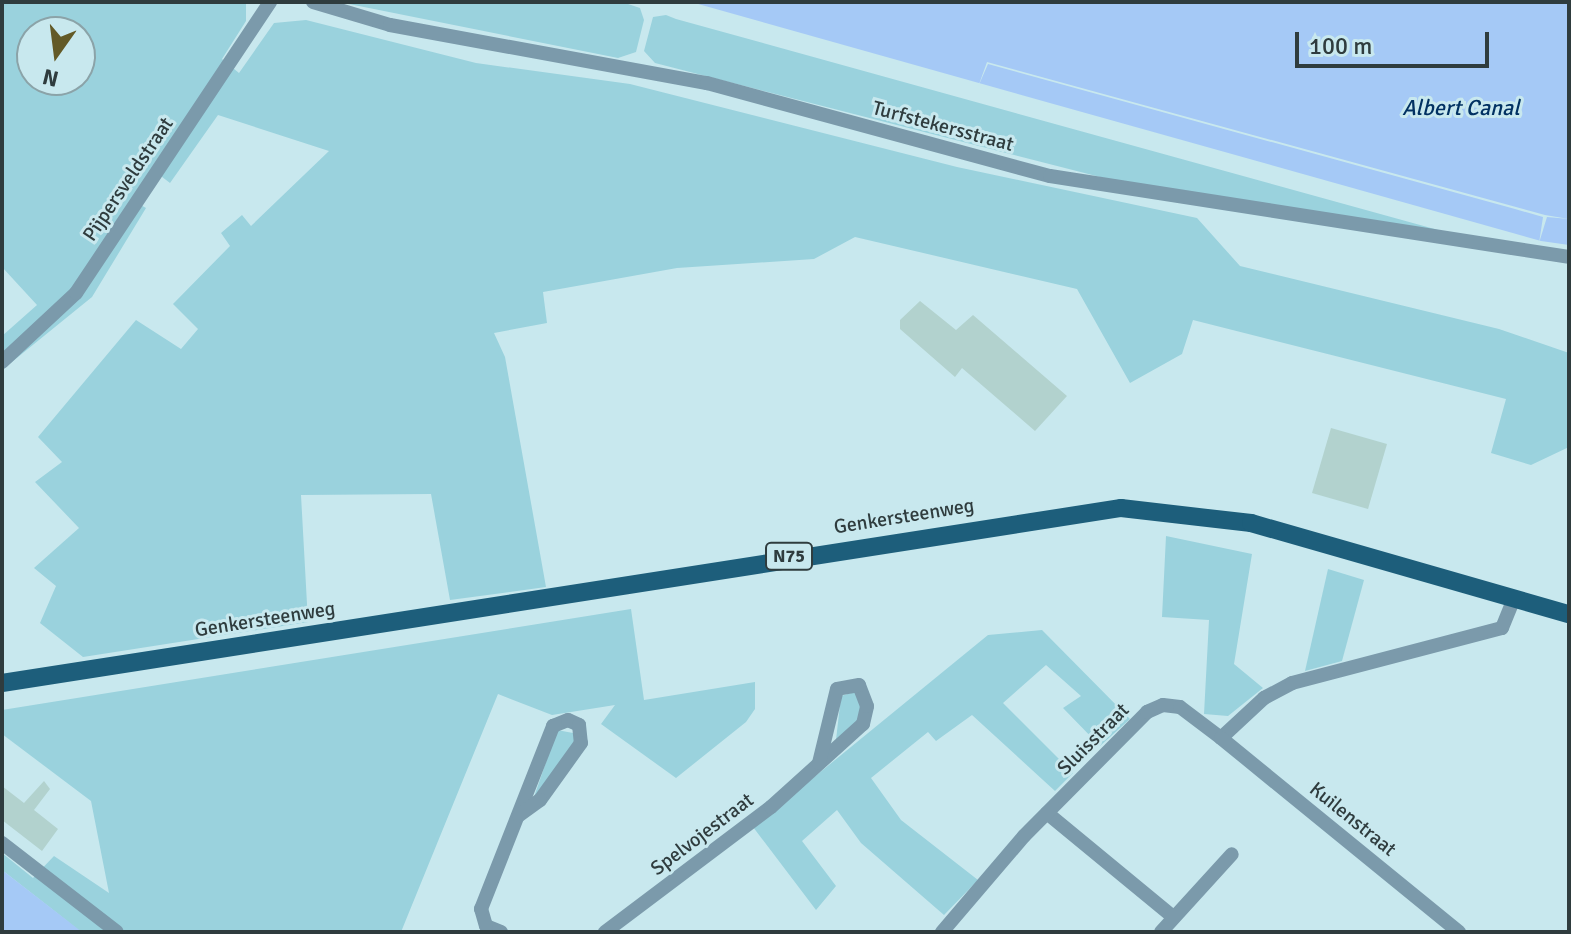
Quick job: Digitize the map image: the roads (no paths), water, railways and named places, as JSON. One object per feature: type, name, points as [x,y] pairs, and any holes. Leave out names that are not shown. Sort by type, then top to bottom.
[{"type":"main road","name":"Genkersteenweg","points":[[2,683],[1091,510],[1186,511],[1251,523],[1569,614]]},
{"type":"street","name":"Pijpersveldstraat","points":[[2,362],[76,293],[270,2]]},
{"type":"street","name":"Turfstekersstraat","points":[[313,2],[390,25],[707,83],[1050,176],[1569,257]]},
{"type":"street","points":[[1221,738],[1264,698],[1292,683],[1502,628],[1514,599]]},
{"type":"street","name":"Spelvojestraat","points":[[605,932],[819,763],[866,718],[859,685],[837,689],[819,763]]},
{"type":"street","name":"Sluisstraat","points":[[942,932],[1047,813],[1147,712],[1163,705],[1180,707],[1221,738]]},
{"type":"street","points":[[501,932],[486,926],[481,909],[553,726],[568,720],[579,725],[581,743],[540,800],[519,815]]},
{"type":"street","name":"Kuilenstraat","points":[[1221,738],[1459,932]]},
{"type":"street","points":[[1047,813],[1173,917]]},
{"type":"street","points":[[2,843],[117,932]]},
{"type":"street","points":[[1161,932],[1232,854]]},
{"type":"water","name":"Albert Canal","points":[[691,2],[1569,2],[1569,245],[1541,241]]},
{"type":"water","points":[[2,870],[82,932],[2,932]]}]
